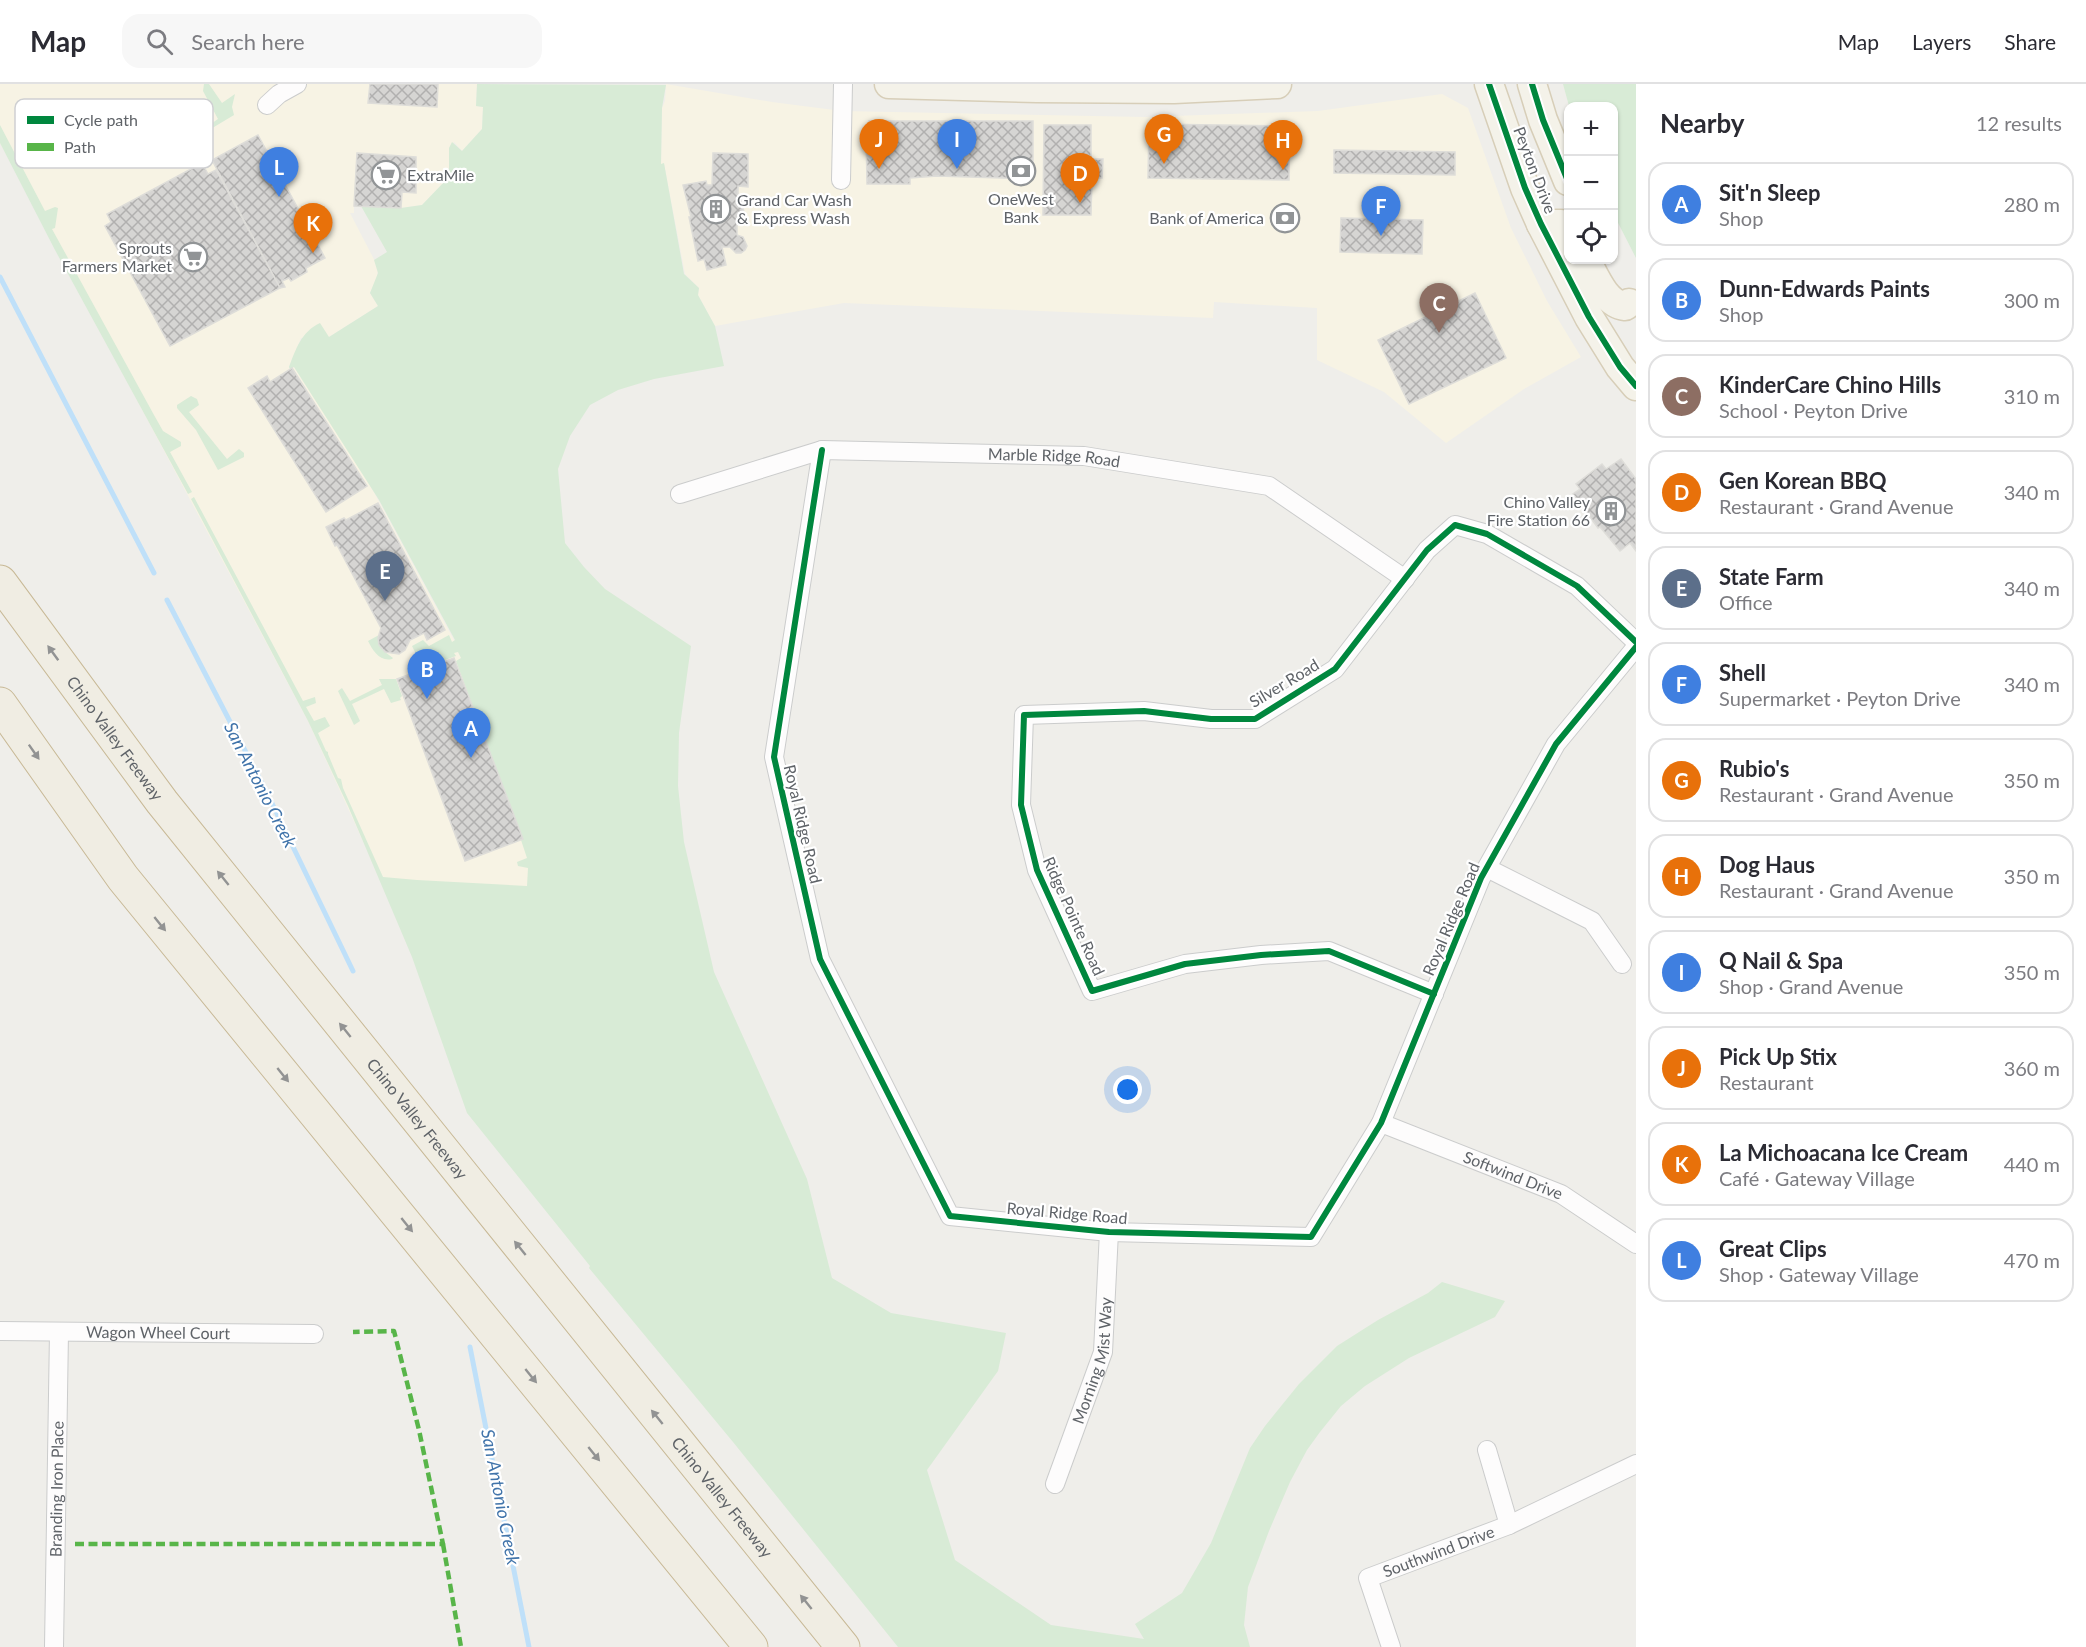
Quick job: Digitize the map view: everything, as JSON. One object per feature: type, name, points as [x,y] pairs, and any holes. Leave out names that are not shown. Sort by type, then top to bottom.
[{"type":"highway","name":"Chino Valley Freeway","points":[[0,582],[162,802],[843,1647]]},
{"type":"highway","points":[[0,704],[123,879],[557,1408],[730,1633],[751,1647]]},
{"type":"main road","points":[[889,84],[1163,89],[1276,84]]},
{"type":"main road","name":"Peyton Drive","points":[[1489,84],[1525,188],[1541,224],[1589,317],[1620,367],[1636,386]]},
{"type":"main road","name":"Peyton Drive","points":[[1532,84],[1564,169]]},
{"type":"main road","points":[[1541,224],[1561,224],[1564,226]]},
{"type":"main road","points":[[1588,264],[1609,298],[1633,309]]},
{"type":"main road","points":[[1607,264],[1633,309]]},
{"type":"street","points":[[276,94],[297,84]]},
{"type":"street","points":[[841,180],[843,84]]},
{"type":"street","name":"Marble Ridge Road","points":[[680,494],[822,450],[1084,456],[1269,486],[1405,579]]},
{"type":"street","name":"Royal Ridge Road","points":[[822,450],[774,757],[820,959],[950,1216],[1109,1232],[1311,1237],[1381,1123],[1486,868],[1556,744],[1636,647]]},
{"type":"street","name":"Silver Road","points":[[1024,715],[1144,711],[1211,719],[1255,719],[1335,669],[1427,550],[1455,525],[1487,534],[1577,586],[1636,642]]},
{"type":"street","name":"Ridge Pointe Road","points":[[1024,715],[1022,805],[1037,870],[1092,991],[1185,964],[1261,955],[1329,951],[1434,994]]},
{"type":"street","points":[[1486,868],[1592,921],[1623,964]]},
{"type":"street","name":"Softwind Drive","points":[[1381,1123],[1561,1194],[1636,1244]]},
{"type":"street","name":"Morning Mist Way","points":[[1055,1484],[1104,1352],[1109,1232]]},
{"type":"street","name":"Wagon Wheel Court","points":[[0,1331],[314,1334]]},
{"type":"street","name":"Branding Iron Place","points":[[54,1647],[58,1332]]},
{"type":"street","points":[[1487,1450],[1509,1525]]},
{"type":"street","name":"Southwind Drive","points":[[1391,1647],[1368,1578],[1509,1525],[1636,1464]]},
{"type":"shaded area","points":[[0,84],[477,84],[476,106],[483,107],[482,129],[462,151],[454,142],[449,148],[449,168],[445,181],[422,205],[401,208],[354,206],[354,213],[350,213],[378,267],[377,279],[370,293],[378,306],[329,337],[301,338],[289,367],[290,369],[294,367],[370,485],[461,653],[531,847],[545,899],[384,887],[308,721],[0,143]]},
{"type":"shaded area","points":[[666,84],[842,111],[1144,117],[1318,111],[1442,94],[1468,108],[1511,228],[1547,301],[1581,357],[1524,389],[1446,443],[1384,392],[1317,360],[1317,308],[1214,302],[1213,318],[844,303],[715,326],[698,295],[699,288],[685,274],[664,164],[661,165],[662,108],[665,101]]},
{"type":"green space","points":[[204,84],[209,84],[222,103],[235,94],[232,107],[234,115],[213,128],[213,122],[218,119],[213,110],[213,99],[207,99],[203,91]]},
{"type":"green space","points":[[477,84],[666,85],[662,108],[661,164],[664,163],[684,274],[699,288],[698,295],[715,326],[724,366],[654,379],[618,390],[590,405],[570,436],[558,469],[565,543],[605,589],[691,646],[679,733],[678,786],[684,842],[714,972],[807,1179],[832,1278],[891,1313],[1006,1333],[998,1371],[927,1470],[955,1560],[1051,1625],[1144,1639],[1135,1624],[1182,1593],[1211,1543],[1250,1448],[1299,1384],[1337,1346],[1378,1320],[1428,1293],[1442,1282],[1505,1301],[1495,1317],[1409,1358],[1365,1386],[1341,1406],[1320,1432],[1307,1450],[1290,1482],[1248,1587],[1244,1625],[1250,1647],[898,1647],[589,1268],[590,1266],[467,1113],[412,957],[348,806],[308,721],[191,499],[194,497],[303,701],[315,697],[316,703],[306,707],[314,721],[325,717],[330,726],[318,733],[338,778],[341,779],[383,877],[527,886],[528,868],[518,866],[517,862],[527,858],[522,839],[456,661],[461,658],[458,652],[454,653],[456,656],[423,668],[412,646],[423,640],[429,646],[449,635],[452,642],[455,640],[379,500],[294,367],[290,369],[289,367],[300,342],[308,331],[320,323],[329,337],[378,306],[370,293],[378,273],[374,260],[387,252],[361,206],[401,208],[422,205],[445,181],[449,168],[449,148],[452,142],[462,151],[482,129],[483,107],[476,106]]},
{"type":"green space","points":[[1563,84],[1636,84],[1636,258],[1618,223],[1618,102],[1568,102]]},
{"type":"green space","points":[[0,125],[15,154],[15,168],[22,168],[45,211],[58,208],[55,228],[52,229],[163,431],[181,442],[181,446],[170,452],[192,492],[188,494],[55,250],[0,143]]},
{"type":"green space","points":[[191,396],[197,399],[199,405],[189,412],[227,459],[239,449],[244,453],[244,457],[218,470],[196,430],[177,408],[177,405]]},
{"type":"green space","points":[[379,635],[385,652],[392,659],[380,657],[370,645],[368,641]]},
{"type":"green space","points":[[379,679],[396,679],[402,696],[401,700],[391,703],[384,689],[352,704],[360,721],[354,725],[338,691],[342,688],[350,701],[382,685]]},
{"type":"building","points":[[370,84],[438,84],[437,107],[368,103]]},
{"type":"building","points":[[869,121],[1033,121],[1033,179],[937,176],[910,178],[910,184],[867,184],[866,132],[869,132]]},
{"type":"building","points":[[1149,124],[1289,126],[1289,180],[1148,178]]},
{"type":"building","points":[[1044,125],[1091,125],[1091,159],[1103,159],[1102,178],[1092,178],[1091,215],[1043,215]]},
{"type":"building","points":[[258,135],[325,258],[306,268],[307,272],[291,281],[289,278],[282,281],[285,287],[280,288],[213,159]]},
{"type":"building","points":[[1334,150],[1455,152],[1455,175],[1334,173]]},
{"type":"building","name":"ExtraMile","points":[[357,153],[416,157],[416,193],[402,192],[401,208],[354,206]]},
{"type":"building","name":"Grand Car Wash & Express Wash","points":[[713,153],[748,154],[748,187],[738,186],[738,199],[742,198],[744,214],[742,223],[737,223],[737,235],[743,237],[747,246],[741,253],[736,253],[730,247],[722,247],[726,265],[707,270],[704,259],[698,261],[683,185],[706,181],[707,185],[712,185]]},
{"type":"building","name":"Sprouts Farmers Market","points":[[193,168],[205,168],[208,174],[216,170],[280,288],[170,346],[105,226],[111,222],[107,214]]},
{"type":"building","points":[[1341,218],[1423,220],[1422,254],[1340,252]]},
{"type":"building","points":[[1475,293],[1506,358],[1409,404],[1378,340]]},
{"type":"building","points":[[292,368],[367,486],[326,512],[248,388],[267,376],[270,382]]},
{"type":"building","name":"Chino Valley Fire Station 66","points":[[1621,459],[1636,479],[1636,551],[1630,543],[1620,551],[1600,527],[1598,528],[1573,494],[1580,489],[1576,484],[1602,464],[1606,469]]},
{"type":"building","points":[[378,503],[445,630],[427,640],[424,633],[410,640],[405,650],[399,654],[385,652],[379,645],[378,638],[381,628],[326,527],[344,518],[346,520]]},
{"type":"building","points":[[454,658],[523,839],[465,861],[397,679]]},
{"type":"waterway","name":"San Antonio Creek","points":[[0,277],[154,573]]},
{"type":"waterway","name":"San Antonio Creek","points":[[167,600],[267,793],[353,971]]},
{"type":"waterway","name":"San Antonio Creek","points":[[470,1347],[529,1647]]},
{"type":"marked path","points":[[75,1544],[443,1544],[419,1430],[394,1331],[353,1332]]},
{"type":"marked path","points":[[443,1544],[461,1647]]},
{"type":"cycle path","points":[[1489,84],[1525,188],[1541,224],[1589,317],[1620,367],[1636,386]]},
{"type":"cycle path","points":[[1532,84],[1543,120],[1564,171]]},
{"type":"cycle path","points":[[822,450],[774,757],[820,959],[950,1216],[1109,1232],[1311,1237],[1381,1123],[1481,878],[1556,744],[1636,647]]},
{"type":"cycle path","points":[[1434,994],[1329,951],[1261,955],[1185,964],[1092,991],[1037,870],[1021,805],[1024,715],[1144,711],[1211,719],[1255,719],[1335,669],[1427,550],[1455,525],[1487,534],[1577,586],[1636,642]]},
{"type":"place","name":"Rubio's","points":[[1164,164]]},
{"type":"place","name":"Pick Up Stix","points":[[879,169]]},
{"type":"place","name":"Q Nail & Spa","points":[[957,169]]},
{"type":"place","name":"Dog Haus","points":[[1283,170]]},
{"type":"place","name":"OneWest Bank","points":[[1021,171]]},
{"type":"place","name":"ExtraMile","points":[[386,175]]},
{"type":"place","name":"Great Clips","points":[[279,197]]},
{"type":"place","name":"Gen Korean BBQ","points":[[1080,203]]},
{"type":"place","name":"Grand Car Wash & Express Wash","points":[[716,209]]},
{"type":"place","name":"Bank of America","points":[[1285,218]]},
{"type":"place","name":"Shell","points":[[1381,236]]},
{"type":"place","name":"La Michoacana Ice Cream","points":[[313,253]]},
{"type":"place","name":"Sprouts Farmers Market","points":[[193,257]]},
{"type":"place","name":"KinderCare Chino Hills","points":[[1439,333]]},
{"type":"place","name":"Chino Valley Fire Station 66","points":[[1611,511]]},
{"type":"place","name":"State Farm","points":[[385,601]]},
{"type":"place","name":"Dunn-Edwards Paints","points":[[427,699]]},
{"type":"place","name":"Sit'n Sleep","points":[[471,758]]}]
